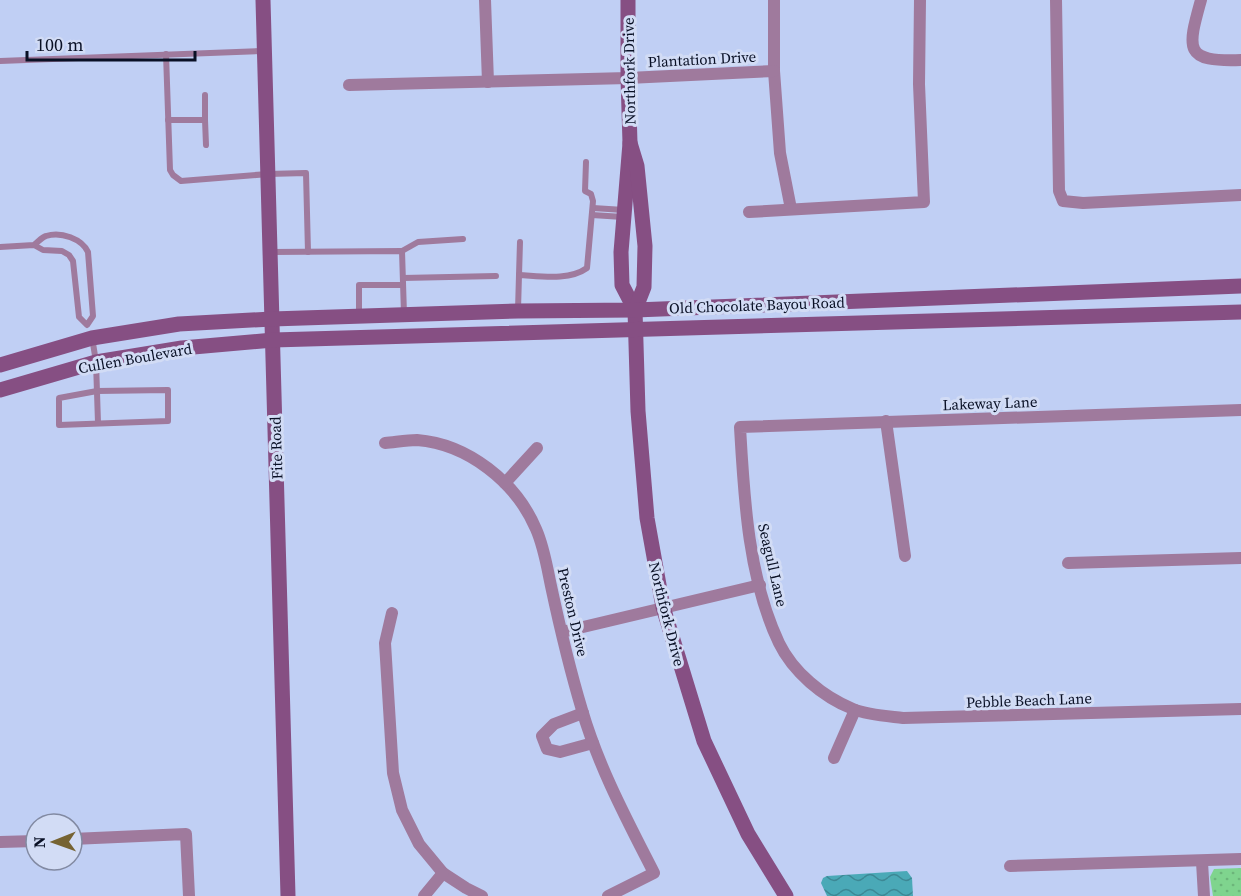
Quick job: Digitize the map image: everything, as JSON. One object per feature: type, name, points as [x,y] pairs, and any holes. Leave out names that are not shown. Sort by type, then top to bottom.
[{"type":"main road","name":"Fite Road","points":[[263,0],[288,896]]},
{"type":"main road","name":"Northfork Drive","points":[[628,0],[630,143],[621,252],[622,285],[635,310]]},
{"type":"main road","name":"Northfork Drive","points":[[630,143],[637,166],[645,246],[644,287],[635,310],[638,411],[647,518],[663,608],[704,741],[748,834],[786,896]]},
{"type":"main road","name":"Old Chocolate Bayou Road","points":[[272,319],[518,311],[635,310],[1241,286]]},
{"type":"main road","name":"Old Chocolate Bayou Road","points":[[273,340],[1241,312]]},
{"type":"main road","name":"Cullen Boulevard","points":[[0,365],[89,331],[272,319]]},
{"type":"main road","name":"Cullen Boulevard","points":[[0,390],[96,362],[182,348],[273,340]]},
{"type":"street","points":[[485,0],[488,82]]},
{"type":"street","points":[[774,0],[774,71],[780,153],[792,209]]},
{"type":"street","points":[[750,212],[924,202],[919,84],[920,0]]},
{"type":"street","points":[[1056,0],[1059,191],[1063,201],[1083,203],[1241,195]]},
{"type":"street","points":[[1201,0],[1192,37],[1194,50],[1201,57],[1214,61],[1241,60]]},
{"type":"street","name":"Plantation Drive","points":[[349,85],[628,78],[774,71]]},
{"type":"street","name":"Lakeway Lane","points":[[740,427],[1241,410]]},
{"type":"street","points":[[886,421],[905,556]]},
{"type":"street","name":"Seagull Lane","points":[[740,427],[747,519],[760,585],[780,644],[822,693]]},
{"type":"street","name":"Preston Drive","points":[[385,443],[416,440],[440,444],[484,465],[505,483],[536,528],[583,713],[593,743],[617,800],[654,873],[608,896]]},
{"type":"street","points":[[505,483],[537,448]]},
{"type":"street","points":[[1068,563],[1241,558]]},
{"type":"street","points":[[562,632],[760,585]]},
{"type":"street","points":[[392,613],[385,643],[393,773],[397,793],[409,826],[419,844],[443,873],[482,896]]},
{"type":"street","name":"Pebble Beach Lane","points":[[822,693],[855,710],[903,718],[1241,709]]},
{"type":"street","points":[[834,758],[855,710]]},
{"type":"street","points":[[583,713],[554,724],[542,736],[547,749],[560,752],[593,743]]},
{"type":"street","points":[[84,838],[186,834],[189,896]]},
{"type":"street","points":[[0,842],[24,841]]},
{"type":"street","points":[[1010,866],[1202,862],[1241,859]]},
{"type":"street","points":[[1202,862],[1204,896]]},
{"type":"street","points":[[424,896],[443,873]]},
{"type":"lane","points":[[0,61],[265,51]]},
{"type":"lane","points":[[166,54],[172,175],[181,181],[306,173],[308,252]]},
{"type":"lane","points":[[205,95],[206,145]]},
{"type":"lane","points":[[168,120],[205,120]]},
{"type":"lane","points":[[519,275],[579,274],[587,268],[593,201],[591,194],[585,191],[586,162]]},
{"type":"lane","points":[[592,212],[623,213]]},
{"type":"lane","points":[[34,245],[44,236],[55,235],[69,237],[84,244],[88,252],[92,292],[93,316],[89,331]]},
{"type":"lane","points":[[64,252],[69,237]]},
{"type":"lane","points":[[271,252],[402,251],[418,242],[463,239]]},
{"type":"lane","points":[[518,311],[520,242]]},
{"type":"lane","points":[[0,247],[34,245],[43,250],[64,252],[73,261],[79,317],[89,331],[96,362],[98,423]]},
{"type":"lane","points":[[402,251],[404,314]]},
{"type":"lane","points":[[359,316],[359,285],[496,276]]},
{"type":"lane","points":[[76,293],[92,292]]},
{"type":"lane","points":[[168,390],[168,421],[59,425],[58,398],[97,391],[168,390]]},
{"type":"green space","points":[[1241,868],[1241,896],[1213,896],[1210,877],[1214,869]]},
{"type":"water","points":[[907,871],[912,878],[913,896],[827,896],[821,883],[827,876]]}]
